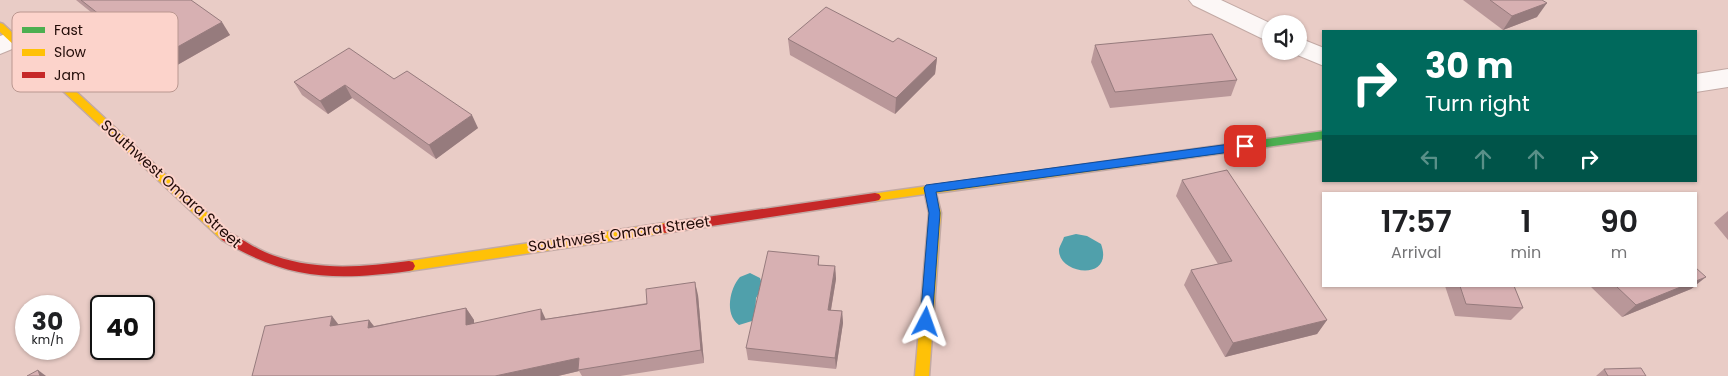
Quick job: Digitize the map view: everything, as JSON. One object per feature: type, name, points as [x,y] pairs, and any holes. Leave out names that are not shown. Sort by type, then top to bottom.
[{"type":"street","points":[[1201,0],[1262,29]]},
{"type":"street","points":[[1307,50],[1322,57]]},
{"type":"street","points":[[1697,83],[1728,78]]},
{"type":"street","name":"Southwest Omara Street","points":[[66,92],[226,237],[242,249],[284,267],[353,272],[930,188],[1322,135]]},
{"type":"street","points":[[922,376],[934,213],[930,188]]},
{"type":"water","points":[[1076,234],[1087,236],[1101,244],[1103,256],[1100,264],[1093,269],[1075,269],[1067,265],[1061,258],[1059,249],[1064,237]]},
{"type":"water","points":[[750,273],[760,278],[763,287],[756,298],[755,316],[752,321],[739,325],[731,314],[731,294],[740,277]]},
{"type":"building","points":[[81,0],[191,0],[222,22],[178,47],[178,12],[96,12]]},
{"type":"building","points":[[1490,0],[1542,0],[1547,3],[1512,16]]},
{"type":"building","points":[[826,7],[893,42],[898,38],[937,58],[896,98],[788,39]]},
{"type":"building","points":[[1212,34],[1237,80],[1115,92],[1095,45]]},
{"type":"building","points":[[349,48],[394,79],[407,71],[472,115],[429,145],[345,85],[320,101],[294,82]]},
{"type":"building","points":[[1227,170],[1327,320],[1233,343],[1191,270],[1232,261],[1182,180]]},
{"type":"building","points":[[768,251],[819,256],[818,265],[835,266],[828,310],[842,311],[835,358],[746,348]]},
{"type":"building","points":[[1697,269],[1706,277],[1697,281]]},
{"type":"building","points":[[695,282],[701,350],[578,370],[579,358],[495,376],[252,376],[265,326],[332,316],[330,326],[369,320],[368,328],[466,308],[466,325],[541,309],[541,320],[647,304],[646,289]]},
{"type":"building","points":[[1460,287],[1514,287],[1523,308],[1466,304]]},
{"type":"building","points":[[1617,287],[1681,287],[1636,305]]},
{"type":"building","points":[[1641,368],[1646,376],[1608,376],[1604,369]]},
{"type":"building","points":[[38,370],[40,376],[27,376]]},
{"type":"traffic: fast","points":[[1145,160],[1322,135]]},
{"type":"traffic: slow","points":[[0,26],[12,37]]},
{"type":"traffic: slow","points":[[71,92],[226,237]]},
{"type":"traffic: slow","points":[[875,197],[1145,160]]},
{"type":"traffic: slow","points":[[922,376],[935,213],[930,189]]},
{"type":"traffic: slow","points":[[409,266],[665,228]]},
{"type":"traffic: jam","points":[[665,228],[875,197]]},
{"type":"traffic: jam","points":[[226,237],[270,260],[314,270],[336,272],[360,271],[409,266]]},
{"type":"route","points":[[926,322],[934,213],[930,188],[1245,146]]}]
